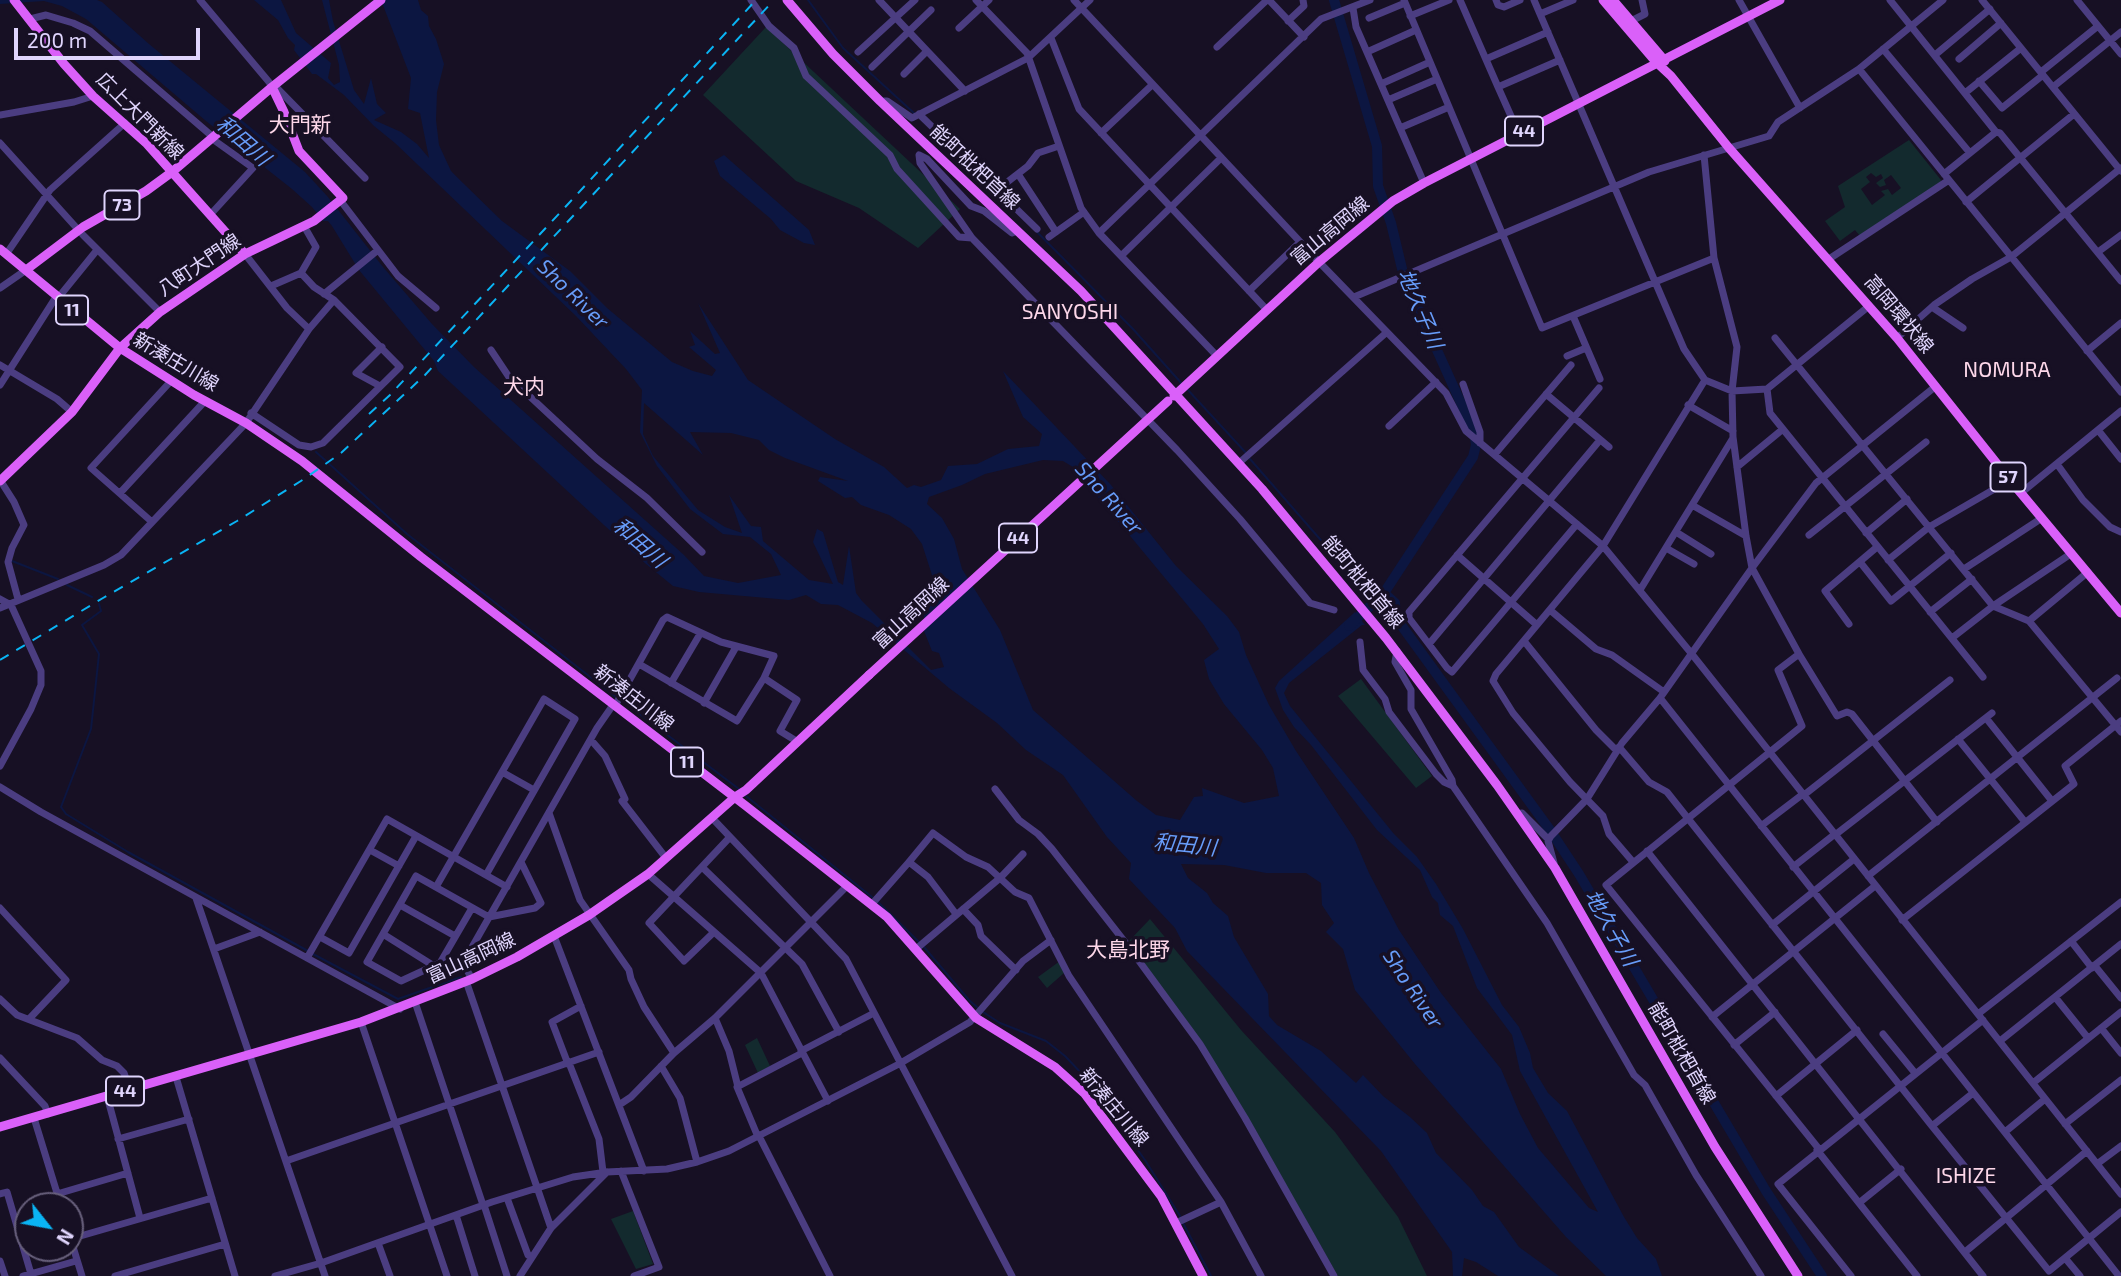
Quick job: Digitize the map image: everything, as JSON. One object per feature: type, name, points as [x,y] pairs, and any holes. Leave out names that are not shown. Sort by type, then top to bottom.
[{"type":"main road","name":"広上大門新線","points":[[14,0],[93,96],[125,123],[245,254]]},
{"type":"main road","name":"73","points":[[26,270],[79,229],[146,191],[172,172],[381,0]]},
{"type":"main road","name":"能町枇杷首線","points":[[787,0],[824,44],[880,101],[1081,291],[1181,389],[1245,457],[1350,595],[1397,651],[1555,868],[1715,1147],[1798,1276]]},
{"type":"main road","name":"高岡環状線","points":[[1603,0],[1660,60]]},
{"type":"main road","name":"高岡環状線","points":[[1613,0],[1729,148],[1870,306],[2120,611]]},
{"type":"main road","name":"富山高岡線","points":[[0,1127],[400,1009],[469,980],[589,915],[648,874],[746,790],[1318,262],[1377,213],[1424,183],[1780,0]]},
{"type":"main road","points":[[275,85],[299,151],[343,198],[340,200]]},
{"type":"main road","name":"八町大門線","points":[[0,481],[72,412],[120,348],[160,312],[245,254],[314,221],[340,200]]},
{"type":"main road","name":"新湊庄川線","points":[[4,251],[120,348],[171,381],[246,423],[302,461],[421,557],[872,904],[887,917],[976,1018],[1055,1067],[1080,1088],[1143,1170],[1176,1223],[1203,1276]]},
{"type":"street","points":[[193,0],[208,10]]},
{"type":"street","points":[[200,0],[275,85],[365,178]]},
{"type":"street","points":[[751,0],[769,26],[793,48],[806,76],[890,155],[897,169],[959,237],[972,238]]},
{"type":"street","points":[[879,0],[965,91]]},
{"type":"street","points":[[858,52],[915,0]]},
{"type":"street","points":[[959,28],[979,3],[989,0]]},
{"type":"street","points":[[1074,0],[1318,262],[1436,382],[1446,393],[1466,431],[1603,546],[2121,1194]]},
{"type":"street","points":[[916,116],[1028,58],[1090,0]]},
{"type":"street","points":[[1217,47],[1268,0],[1304,37]]},
{"type":"street","points":[[1288,21],[1304,6],[1303,0]]},
{"type":"street","points":[[1099,233],[1321,19],[1370,0]]},
{"type":"street","points":[[1410,16],[1449,0]]},
{"type":"street","points":[[1460,0],[1519,134]]},
{"type":"street","points":[[1496,0],[1498,5],[1504,7],[1520,0]]},
{"type":"street","points":[[1534,0],[1684,349],[1705,380],[1732,391],[1767,389],[1870,306]]},
{"type":"street","points":[[1540,14],[1573,0]]},
{"type":"street","points":[[1631,21],[1644,14],[1642,0]]},
{"type":"street","points":[[1740,0],[1800,108]]},
{"type":"street","points":[[1890,0],[2121,281]]},
{"type":"street","points":[[1354,297],[1649,172],[1769,136],[1778,122],[1859,69],[1943,0]]},
{"type":"street","points":[[1897,338],[1932,307],[1972,279],[2011,257],[2120,169],[1982,0]]},
{"type":"street","points":[[2077,0],[2121,54]]},
{"type":"street","points":[[1369,18],[1404,1],[1542,328],[1714,258]]},
{"type":"street","points":[[979,3],[1027,53],[1084,212],[1099,233],[1217,356]]},
{"type":"street","points":[[1350,9],[1424,183]]},
{"type":"street","points":[[1934,55],[1990,9]]},
{"type":"street","points":[[872,67],[931,10]]},
{"type":"street","points":[[28,16],[46,15],[90,31],[253,168],[210,215]]},
{"type":"street","points":[[1959,59],[2001,23]]},
{"type":"street","points":[[1979,81],[2001,108],[2098,26]]},
{"type":"street","points":[[1367,52],[1416,30]]},
{"type":"street","points":[[1486,59],[1548,32]]},
{"type":"street","points":[[2053,87],[2121,32]]},
{"type":"street","points":[[1051,38],[1079,109],[1267,310]]},
{"type":"street","points":[[1965,93],[2021,48]]},
{"type":"street","points":[[1883,50],[1970,153]]},
{"type":"street","points":[[904,74],[927,51]]},
{"type":"street","points":[[1498,87],[1560,60]]},
{"type":"street","points":[[1381,84],[1430,62]]},
{"type":"street","points":[[1859,69],[2121,392]]},
{"type":"street","points":[[1388,100],[1437,79]]},
{"type":"street","points":[[1101,132],[1152,85]]},
{"type":"street","points":[[0,116],[93,96]]},
{"type":"street","points":[[880,101],[887,101],[916,116],[1037,229]]},
{"type":"street","points":[[1400,128],[1448,107]]},
{"type":"street","points":[[1966,202],[2074,114]]},
{"type":"street","points":[[4,251],[46,194],[125,123]]},
{"type":"street","points":[[1829,259],[1946,177],[1996,132]]},
{"type":"street","points":[[0,143],[97,250],[160,312]]},
{"type":"street","points":[[997,190],[1018,174],[1038,153],[1059,146]]},
{"type":"street","points":[[1017,231],[1012,233],[984,211],[971,206],[927,159],[919,155],[920,163],[972,238],[1177,450],[1240,519],[1310,603],[1334,610]]},
{"type":"street","points":[[1704,155],[1714,258],[1737,347],[1732,391],[1733,434],[1752,568],[1837,716],[1847,712],[1853,714],[1937,822]]},
{"type":"street","points":[[1121,256],[1221,158]]},
{"type":"street","points":[[1018,174],[1052,235],[1084,212]]},
{"type":"street","points":[[340,200],[398,276],[436,307]]},
{"type":"street","points":[[271,286],[301,273],[316,247],[303,226]]},
{"type":"street","points":[[2098,252],[2121,234]]},
{"type":"street","points":[[1249,290],[1300,242]]},
{"type":"street","points":[[0,385],[57,298],[97,250]]},
{"type":"street","points":[[324,294],[377,251]]},
{"type":"street","points":[[245,254],[287,308],[309,329]]},
{"type":"street","points":[[0,288],[26,270]]},
{"type":"street","points":[[251,413],[299,446],[311,447],[323,443],[400,367],[334,300],[301,273]]},
{"type":"street","points":[[3,604],[121,555],[246,423],[309,329],[334,300]]},
{"type":"street","points":[[1932,307],[1963,328]]},
{"type":"street","points":[[1573,316],[1600,379]]},
{"type":"street","points":[[2087,351],[2121,323]]},
{"type":"street","points":[[1245,457],[1387,332]]},
{"type":"street","points":[[1775,338],[1993,606],[2029,621],[2119,726],[2065,766],[2074,784],[1902,920]]},
{"type":"street","points":[[380,386],[356,373],[382,347]]},
{"type":"street","points":[[1567,356],[1586,348]]},
{"type":"street","points":[[491,350],[509,377],[597,459],[647,498],[702,552]]},
{"type":"street","points":[[0,365],[57,399],[72,412]]},
{"type":"street","points":[[1496,454],[1571,365]]},
{"type":"street","points":[[1633,862],[1609,834],[1603,816],[1570,782],[1513,713],[1493,681],[1603,546],[1705,380]]},
{"type":"street","points":[[152,522],[91,468],[171,381]]},
{"type":"street","points":[[1389,426],[1436,382]]},
{"type":"street","points":[[1463,384],[1480,432],[1480,443]]},
{"type":"street","points":[[1548,839],[1587,799],[1618,749],[1662,695],[1752,568],[1821,478],[1936,386]]},
{"type":"street","points":[[1577,524],[1452,672],[1409,618],[1409,612],[1599,388]]},
{"type":"street","points":[[1767,389],[1770,413],[1983,677]]},
{"type":"street","points":[[1546,394],[1609,447]]},
{"type":"street","points":[[120,493],[205,401]]},
{"type":"street","points":[[1688,405],[1733,434]]},
{"type":"street","points":[[2021,493],[2121,411]]},
{"type":"street","points":[[1737,467],[1783,429]]},
{"type":"street","points":[[2098,430],[2121,459]]},
{"type":"street","points":[[1640,590],[1733,434]]},
{"type":"street","points":[[1429,644],[1600,440]]},
{"type":"street","points":[[1809,535],[1926,442]]},
{"type":"street","points":[[2057,464],[2083,499],[2110,527],[2121,532]]},
{"type":"street","points":[[0,470],[12,469]]},
{"type":"street","points":[[1888,560],[1929,527],[2010,480]]},
{"type":"street","points":[[0,481],[14,502],[24,525],[8,562],[18,600]]},
{"type":"street","points":[[1866,533],[1907,499]]},
{"type":"street","points":[[1692,505],[1746,537]]},
{"type":"street","points":[[1964,569],[2042,517]]},
{"type":"street","points":[[1676,532],[1712,554]]},
{"type":"street","points":[[1849,624],[1825,591],[1877,547]]},
{"type":"street","points":[[1666,548],[1694,564]]},
{"type":"street","points":[[1860,562],[1891,601],[1951,553]]},
{"type":"street","points":[[1952,638],[1993,606],[2072,553]]},
{"type":"street","points":[[1457,555],[1537,625]]},
{"type":"street","points":[[2029,621],[2088,572]]},
{"type":"street","points":[[1930,612],[1972,579]]},
{"type":"street","points":[[0,766],[41,685],[41,671],[11,605],[3,604]]},
{"type":"street","points":[[1550,610],[1596,649],[1612,655],[1662,695],[1761,827],[2119,1276]]},
{"type":"street","points":[[551,1228],[463,963],[548,813],[663,620],[667,617],[700,634],[736,647],[774,656],[764,678],[737,721],[639,664]]},
{"type":"street","points":[[671,683],[700,634]]},
{"type":"street","points":[[1524,641],[1595,730],[1618,749],[1649,782],[1667,792],[2049,1271],[2121,1212]]},
{"type":"street","points":[[1360,642],[1363,670],[1385,699],[1389,712],[1436,774],[1453,786]]},
{"type":"street","points":[[704,703],[736,647]]},
{"type":"street","points":[[1397,651],[1395,662],[1412,690],[1411,709],[1453,786],[1547,923],[1634,1075],[1645,1085],[1696,1175],[1761,1276]]},
{"type":"street","points":[[1799,654],[1778,670],[1802,726],[1606,885],[1917,1276]]},
{"type":"street","points":[[764,678],[797,700],[780,730],[798,742]]},
{"type":"street","points":[[1868,876],[2118,678]]},
{"type":"street","points":[[1761,827],[1950,680]]},
{"type":"street","points":[[436,887],[544,699],[575,719],[486,875]]},
{"type":"street","points":[[1793,867],[1989,716],[2052,801]]},
{"type":"street","points":[[1958,739],[2025,822]]},
{"type":"street","points":[[591,740],[605,756],[625,799],[622,802],[666,859]]},
{"type":"street","points":[[502,772],[534,790]]},
{"type":"street","points":[[0,787],[400,1009]]},
{"type":"street","points":[[995,789],[1019,820],[1052,849],[1200,1044],[1334,1276]]},
{"type":"street","points":[[548,813],[575,889],[589,915],[629,970],[644,1007],[674,1053]]},
{"type":"street","points":[[1517,814],[1522,813],[1548,839],[1555,868]]},
{"type":"street","points":[[713,818],[846,959],[1012,1276]]},
{"type":"street","points":[[307,958],[387,819],[507,887]]},
{"type":"street","points":[[872,904],[933,833],[966,857],[988,867],[1015,892],[1029,898],[1077,990],[1221,1202],[1261,1276]]},
{"type":"street","points":[[320,937],[349,953],[416,836]]},
{"type":"street","points":[[714,932],[684,961],[649,923],[730,837]]},
{"type":"street","points":[[370,850],[399,866]]},
{"type":"street","points":[[1647,851],[1983,1276]]},
{"type":"street","points":[[916,949],[1000,878],[1023,854]]},
{"type":"street","points":[[1772,925],[1854,859]]},
{"type":"street","points":[[472,908],[440,963],[401,981],[367,962],[416,876],[489,917],[535,908],[541,903],[521,862]]},
{"type":"street","points":[[909,862],[928,877],[956,915]]},
{"type":"street","points":[[702,867],[802,964],[839,1032]]},
{"type":"street","points":[[648,874],[761,973],[828,1101]]},
{"type":"street","points":[[619,1105],[715,1018],[847,886]]},
{"type":"street","points":[[1712,1017],[1875,886]]},
{"type":"street","points":[[196,897],[325,1276]]},
{"type":"street","points":[[1851,1276],[1777,1184],[2121,902]]},
{"type":"street","points":[[400,905],[455,936]]},
{"type":"street","points":[[0,908],[66,980],[30,1018]]},
{"type":"street","points":[[963,909],[978,925],[981,936],[1016,970]]},
{"type":"street","points":[[214,949],[260,932]]},
{"type":"street","points":[[383,934],[434,966]]},
{"type":"street","points":[[554,936],[644,1171]]},
{"type":"street","points":[[275,1276],[293,1274],[483,1205],[573,1177],[605,1172],[644,1171],[697,1162],[729,1151],[899,1064],[976,1018],[1023,961],[1051,940]]},
{"type":"street","points":[[2071,942],[2121,998]]},
{"type":"street","points":[[2000,1041],[2121,944]]},
{"type":"street","points":[[2055,998],[2088,1038]]},
{"type":"street","points":[[0,999],[15,1013],[77,1038],[102,1060],[117,1066],[124,1073],[130,1090]]},
{"type":"street","points":[[415,1002],[507,1276]]},
{"type":"street","points":[[581,1006],[552,1021],[599,1139],[605,1172]]},
{"type":"street","points":[[1734,1045],[1775,1012]]},
{"type":"street","points":[[2033,1083],[2121,1012]]},
{"type":"street","points":[[738,1087],[874,1013]]},
{"type":"street","points":[[715,1018],[729,1051],[738,1087],[759,1137],[831,1276]]},
{"type":"street","points":[[361,1022],[447,1276]]},
{"type":"street","points":[[2101,1028],[2121,1053]]},
{"type":"street","points":[[1776,1096],[1857,1030]]},
{"type":"street","points":[[1883,1034],[1915,1073]]},
{"type":"street","points":[[286,1161],[599,1052]]},
{"type":"street","points":[[0,1058],[45,1105],[48,1114]]},
{"type":"street","points":[[661,1066],[680,1098],[697,1162]]},
{"type":"street","points":[[176,1076],[234,1276]]},
{"type":"street","points":[[2065,1124],[2121,1080]]},
{"type":"street","points":[[1932,1126],[1973,1093]]},
{"type":"street","points":[[107,1096],[140,1218]]},
{"type":"street","points":[[2005,1132],[2045,1099]]},
{"type":"street","points":[[34,1118],[56,1192]]},
{"type":"street","points":[[118,1139],[189,1119]]},
{"type":"street","points":[[2097,1164],[2121,1146]]},
{"type":"street","points":[[1965,1252],[2087,1151]]},
{"type":"street","points":[[1859,1203],[1901,1169]]},
{"type":"street","points":[[621,1171],[659,1267],[634,1276]]},
{"type":"street","points":[[520,1276],[551,1228],[605,1172]]},
{"type":"street","points":[[64,1192],[128,1173]]},
{"type":"street","points":[[0,1194],[7,1192],[27,1275],[72,1262]]},
{"type":"street","points":[[84,1234],[212,1198]]},
{"type":"street","points":[[507,1198],[531,1257]]},
{"type":"street","points":[[1176,1223],[1221,1202]]},
{"type":"street","points":[[456,1215],[475,1276]]},
{"type":"street","points":[[378,1243],[390,1276]]},
{"type":"street","points":[[117,1276],[225,1244]]},
{"type":"street","points":[[2065,1258],[2080,1276]]},
{"type":"street","points":[[0,1261],[5,1276]]},
{"type":"green space","points":[[766,27],[960,209],[918,248],[859,208],[796,181],[703,95]]},
{"type":"green space","points":[[1909,140],[1941,180],[1940,185],[1860,236],[1855,230],[1840,241],[1825,221],[1845,207],[1838,186]],"holes":[[[1871,173],[1876,177],[1881,174],[1883,178],[1876,183],[1880,187],[1886,185],[1884,180],[1891,175],[1901,188],[1892,195],[1888,189],[1881,191],[1885,195],[1872,205],[1861,189],[1870,182],[1866,177]]]},
{"type":"green space","points":[[1361,679],[1432,776],[1416,788],[1338,696]]},
{"type":"green space","points":[[1150,919],[1241,1030],[1335,1132],[1398,1217],[1427,1276],[1338,1276],[1227,1083],[1129,941]]},
{"type":"green space","points":[[1060,961],[1064,973],[1047,988],[1038,977]]},
{"type":"green space","points":[[757,1038],[770,1066],[758,1073],[745,1045]]},
{"type":"green space","points":[[633,1211],[653,1264],[636,1269],[611,1219]]},
{"type":"water","points":[[0,0],[102,2],[305,172],[432,324],[474,367],[704,576],[738,583],[781,575],[771,554],[750,537],[723,534],[690,509],[657,466],[640,432],[642,390],[626,369],[576,316],[344,95],[316,74],[312,74],[294,50],[295,45],[278,20],[254,0],[281,0],[296,33],[331,63],[328,78],[334,85],[340,82],[339,65],[322,0],[329,0],[354,90],[364,104],[371,78],[377,104],[386,113],[374,120],[401,132],[429,158],[420,113],[408,109],[411,78],[381,0],[418,0],[421,10],[428,16],[429,26],[444,64],[437,92],[439,145],[451,171],[463,183],[502,221],[570,271],[607,308],[672,362],[712,376],[716,370],[689,347],[695,345],[690,331],[715,354],[720,353],[698,303],[748,380],[835,439],[884,467],[907,488],[914,485],[921,487],[941,480],[948,466],[977,464],[1008,449],[1039,446],[1042,434],[1023,417],[1003,371],[1111,485],[1176,566],[1227,616],[1239,632],[1246,655],[1269,705],[1354,838],[1399,930],[1441,993],[1501,1069],[1538,1148],[1589,1208],[1598,1212],[1520,1071],[1512,1035],[1477,988],[1453,926],[1440,915],[1438,903],[1432,897],[1420,870],[1377,830],[1283,710],[1275,688],[1279,681],[1355,612],[1365,625],[1289,683],[1284,693],[1290,706],[1394,834],[1417,857],[1436,884],[1463,929],[1502,1005],[1519,1027],[1533,1068],[1548,1093],[1567,1111],[1624,1217],[1637,1238],[1656,1259],[1662,1276],[1606,1276],[1566,1237],[1415,1064],[1355,990],[1343,949],[1326,932],[1334,923],[1322,905],[1321,883],[1306,873],[1266,873],[1224,865],[1181,864],[1188,878],[1207,893],[1213,903],[1228,916],[1234,937],[1268,994],[1269,1016],[1277,1025],[1321,1051],[1356,1083],[1363,1075],[1383,1096],[1427,1133],[1436,1153],[1472,1190],[1483,1206],[1494,1212],[1519,1247],[1559,1276],[1498,1276],[1464,1258],[1462,1276],[1453,1276],[1452,1252],[1381,1151],[1187,951],[1175,928],[1129,879],[1131,863],[1107,837],[1063,775],[1026,750],[997,723],[949,688],[872,623],[838,605],[821,604],[806,595],[789,600],[699,592],[673,586],[438,371],[434,361],[359,270],[328,221],[323,221],[292,189],[206,121],[86,19],[62,6],[44,1],[0,4]],"holes":[[[644,403],[703,455],[690,432],[731,433],[759,440],[769,450],[785,458],[848,481],[820,477],[818,481],[845,498],[852,497],[861,505],[889,515],[911,529],[922,544],[932,575],[924,594],[924,631],[932,651],[939,653],[944,667],[931,670],[862,601],[856,593],[849,546],[843,585],[838,582],[823,532],[817,529],[813,542],[833,584],[809,580],[763,541],[761,527],[751,526],[729,495],[742,533],[725,527],[698,510],[653,456],[643,434]],[[1043,460],[1063,461],[1073,467],[1203,624],[1219,649],[1204,660],[1209,679],[1224,704],[1262,750],[1273,768],[1279,796],[1244,803],[1202,788],[1203,796],[1194,797],[1180,820],[1156,815],[1033,710],[1000,630],[962,569],[954,539],[942,518],[927,504],[929,497],[985,474]]]},
{"type":"water","points":[[724,155],[809,230],[815,245],[804,243],[780,230],[771,219],[720,176],[714,161]]},
{"type":"waterway","points":[[808,0],[843,48],[915,114]]},
{"type":"waterway","name":"地久子川","points":[[1334,0],[1377,146],[1378,186],[1391,223],[1404,277],[1474,432],[1476,445],[1473,457],[1384,593],[1349,626]]},
{"type":"waterway","points":[[973,172],[987,185]]},
{"type":"waterway","points":[[1037,232],[1133,329],[1183,385]]},
{"type":"waterway","points":[[1187,389],[1247,454]]},
{"type":"waterway","points":[[316,452],[407,534],[616,697]]},
{"type":"waterway","points":[[1250,459],[1367,593],[1378,590],[1384,593]]},
{"type":"waterway","points":[[12,561],[58,579]]},
{"type":"waterway","points":[[67,585],[92,597]]},
{"type":"waterway","name":"地久子川","points":[[1384,593],[1395,603],[1396,618],[1579,874],[1766,1191],[1822,1276]]},
{"type":"waterway","points":[[99,604],[101,611],[82,625],[99,654],[91,729],[61,807],[66,814],[128,852],[308,951]]},
{"type":"waterway","points":[[621,700],[739,789]]},
{"type":"waterway","points":[[746,796],[872,897]]},
{"type":"waterway","points":[[877,901],[920,943]]},
{"type":"waterway","points":[[924,947],[978,1008]]},
{"type":"waterway","points":[[313,954],[398,999],[461,977]]},
{"type":"waterway","points":[[983,1012],[1000,1023],[1046,1041],[1065,1056],[1084,1076],[1145,1160],[1180,1216]]},
{"type":"waterway","points":[[1182,1221],[1211,1276]]},
{"type":"railway","points":[[369,414],[390,395],[756,0]]},
{"type":"railway","points":[[0,660],[237,521],[341,453],[425,375],[774,0]]},
{"type":"district","name":"大門新","points":[[300,125]]},
{"type":"district","name":"SANYOSHI","points":[[1070,312]]},
{"type":"district","name":"NOMURA","points":[[2007,370]]},
{"type":"district","name":"犬内","points":[[524,387]]},
{"type":"district","name":"大島北野","points":[[1128,950]]},
{"type":"district","name":"ISHIZE","points":[[1966,1176]]},
{"type":"water label","name":"和田川","points":[[243,141]]},
{"type":"water label","name":"Sho River","points":[[573,294]]},
{"type":"water label","name":"Sho River","points":[[1109,498]]},
{"type":"water label","name":"和田川","points":[[640,543]]},
{"type":"water label","name":"和田川","points":[[1185,845]]},
{"type":"water label","name":"Sho River","points":[[1413,989]]}]
